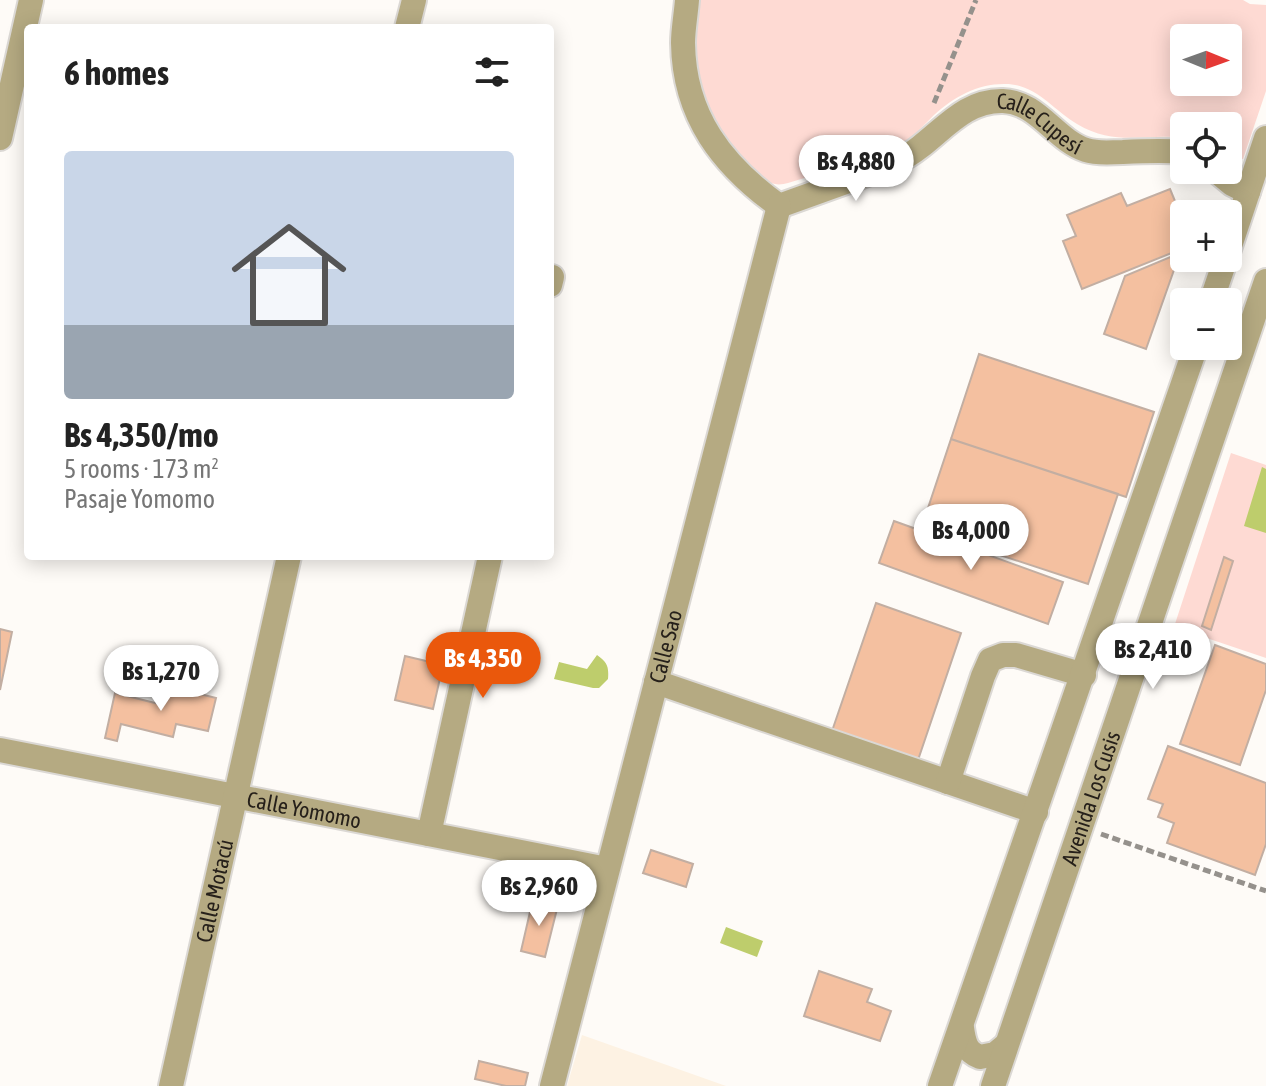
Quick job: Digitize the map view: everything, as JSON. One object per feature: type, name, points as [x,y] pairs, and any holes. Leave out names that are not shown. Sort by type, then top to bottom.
[{"type":"street","points":[[0,138],[8,68],[31,0]]},
{"type":"street","points":[[408,24],[414,0]]},
{"type":"street","points":[[687,0],[683,42],[686,79],[696,111],[711,141],[731,165],[757,191],[779,206]]},
{"type":"street","name":"Calle Cupesí","points":[[779,206],[896,163],[971,106],[986,102],[1006,101],[1023,106],[1071,143],[1086,150],[1170,151]]},
{"type":"street","points":[[1242,210],[1266,138]]},
{"type":"street","points":[[1232,184],[1248,192]]},
{"type":"street","name":"Calle Sao","points":[[552,1086],[779,206]]},
{"type":"street","name":"Avenida Los Cusis","points":[[940,1086],[1084,675],[1164,512],[1266,281]]},
{"type":"street","name":"Avenida Los Cusis","points":[[993,1086],[1082,827],[1164,512],[1193,360]]},
{"type":"street","name":"Calle Motacú","points":[[171,1086],[288,560]]},
{"type":"street","points":[[429,834],[489,560]]},
{"type":"street","points":[[948,782],[990,660],[1003,655],[1016,655],[1084,675]]},
{"type":"street","points":[[656,682],[1036,812]]},
{"type":"street","name":"Calle Yomomo","points":[[0,750],[607,869]]},
{"type":"street","points":[[962,1028],[968,1050],[980,1057],[995,1054],[1006,1045]]},
{"type":"street","points":[[940,1086],[949,1076],[966,1069],[977,1072],[986,1086]]},
{"type":"path","points":[[918,149],[939,87],[976,0]]},
{"type":"path","points":[[1082,827],[1266,891]]},
{"type":"shaded area","points":[[695,0],[1243,0],[1250,4],[1266,5],[1266,91],[1243,159],[1242,112],[1170,112],[1170,137],[1118,137],[1091,131],[1025,88],[1004,84],[984,86],[958,97],[909,139],[888,152],[777,184],[763,179],[751,169],[716,121],[700,88],[693,47]]},
{"type":"shaded area","points":[[1231,453],[1266,465],[1266,658],[1174,627]]},
{"type":"shaded area","points":[[1262,467],[1266,469],[1266,533],[1244,526]]},
{"type":"shaded area","points":[[597,655],[605,662],[608,671],[608,679],[599,688],[554,679],[559,662],[587,669]]},
{"type":"shaded area","points":[[726,927],[763,941],[757,957],[720,943]]},
{"type":"shaded area","points":[[582,1035],[726,1086],[567,1086]]},
{"type":"building","points":[[1170,189],[1175,200],[1170,200],[1170,254],[1082,289],[1063,241],[1076,236],[1067,215],[1121,193],[1127,206]]},
{"type":"building","points":[[1170,257],[1170,272],[1173,272],[1146,349],[1104,334],[1125,276]]},
{"type":"building","points":[[979,354],[1154,412],[1126,497],[951,439]]},
{"type":"building","points":[[951,439],[1118,494],[1088,584],[921,529]]},
{"type":"building","points":[[894,521],[1063,582],[1048,624],[879,563]]},
{"type":"building","points":[[1224,557],[1233,561],[1211,630],[1202,626]]},
{"type":"building","points":[[876,603],[961,633],[918,760],[832,731]]},
{"type":"building","points":[[0,629],[12,632],[0,690]]},
{"type":"building","points":[[1215,645],[1266,664],[1266,690],[1240,765],[1180,744]]},
{"type":"building","points":[[405,656],[443,665],[433,709],[395,700]]},
{"type":"building","points":[[168,686],[216,698],[208,731],[176,724],[173,737],[121,724],[117,741],[105,738],[115,693],[163,705]]},
{"type":"building","points":[[1168,746],[1266,783],[1266,844],[1255,875],[1167,843],[1174,823],[1158,817],[1163,804],[1148,799]]},
{"type":"building","points":[[651,850],[693,864],[686,887],[643,873]]},
{"type":"building","points":[[533,899],[558,905],[545,957],[521,951]]},
{"type":"building","points":[[819,971],[872,989],[867,1002],[891,1011],[880,1041],[804,1016]]},
{"type":"building","points":[[479,1061],[528,1073],[525,1086],[506,1086],[475,1079]]}]
